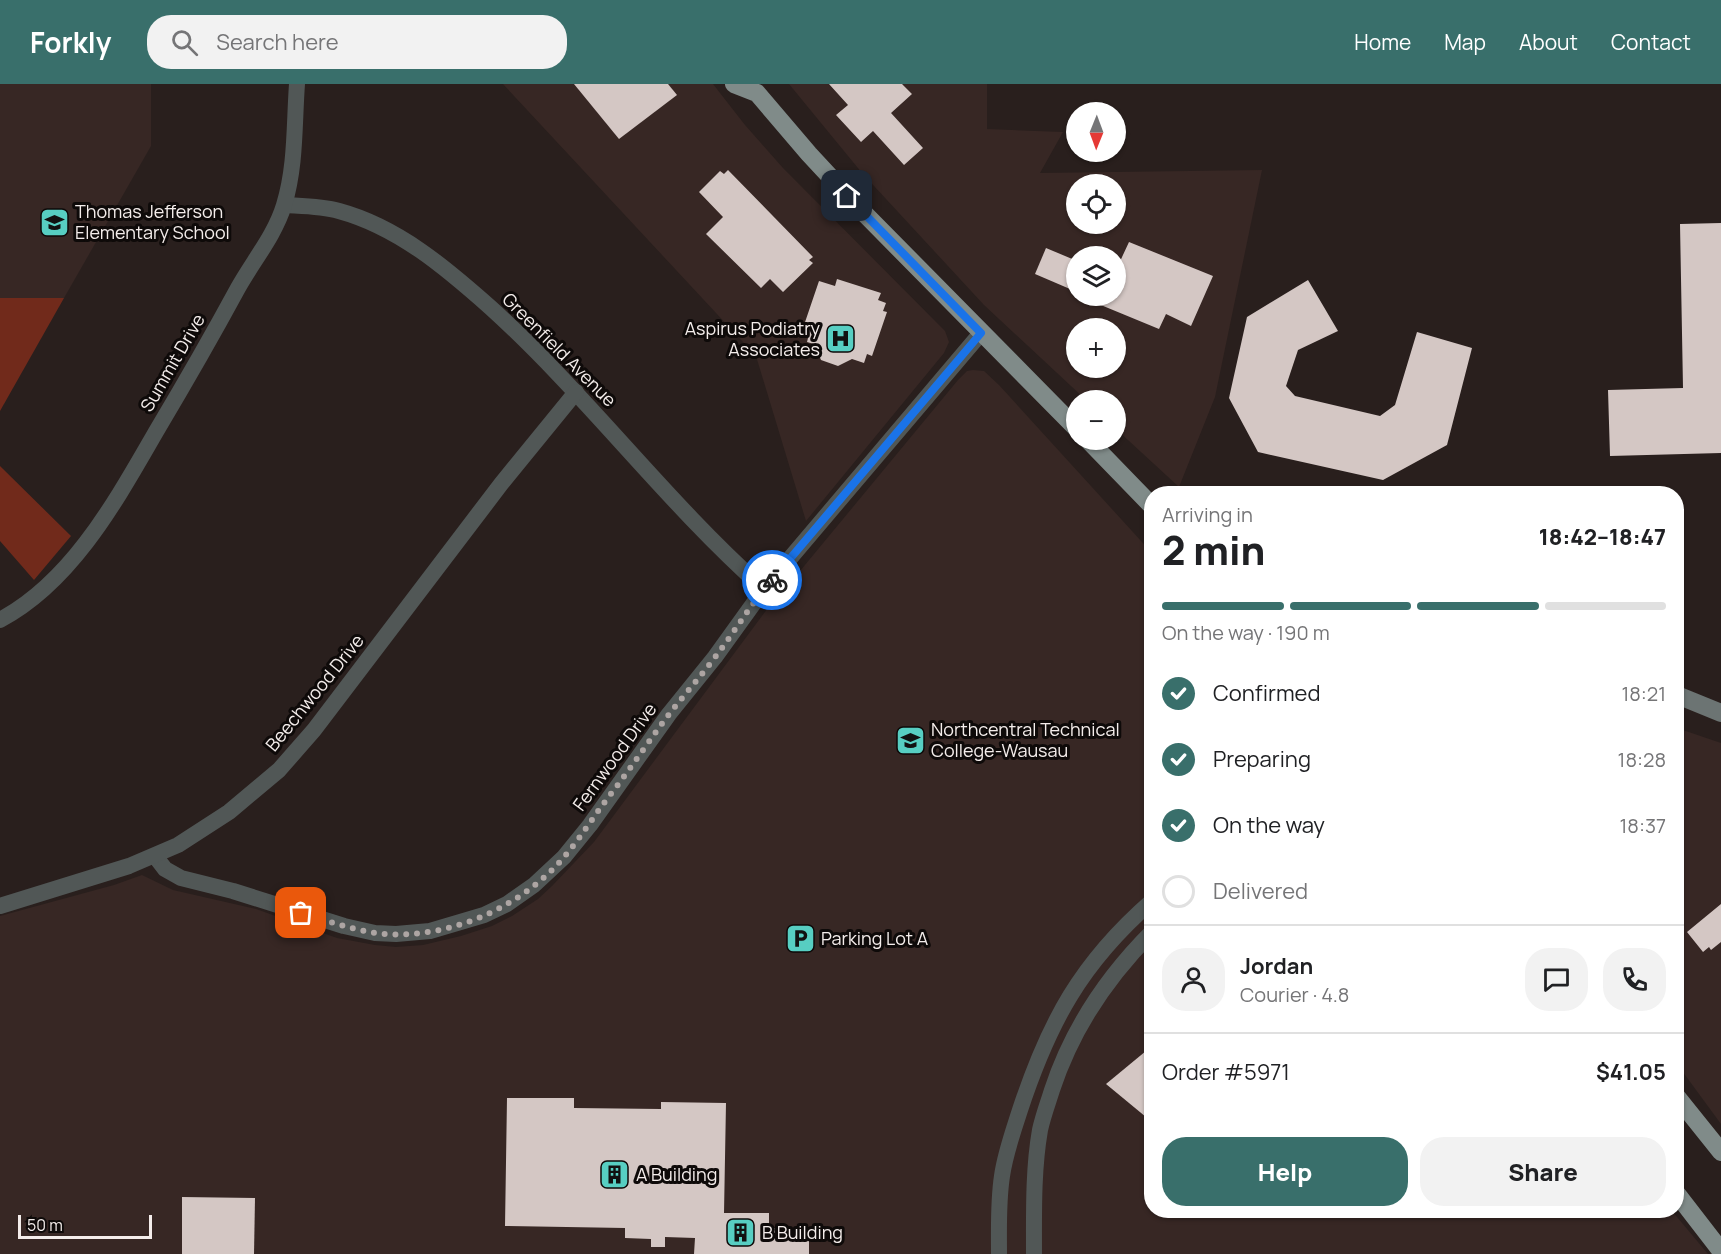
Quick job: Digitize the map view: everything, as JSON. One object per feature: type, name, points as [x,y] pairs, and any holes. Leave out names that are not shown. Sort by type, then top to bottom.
[{"type":"main road","points":[[734,84],[758,89],[838,186],[1066,418]]},
{"type":"main road","points":[[1098,450],[1144,498]]},
{"type":"main road","points":[[1684,698],[1721,713]]},
{"type":"main road","points":[[1684,703],[1701,705]]},
{"type":"main road","points":[[1684,1106],[1721,1152]]},
{"type":"main road","points":[[1684,1203],[1721,1251]]},
{"type":"street","name":"Summit Drive","points":[[0,620],[41,590],[87,543],[123,487],[279,220],[285,205],[294,155],[297,84]]},
{"type":"street","name":"Greenfield Avenue","points":[[285,205],[338,211],[377,225],[412,244],[462,282],[545,358],[701,529],[764,589]]},
{"type":"street","name":"Fernwood Drive","points":[[155,856],[165,869],[181,878],[375,933],[430,932],[484,915],[507,904],[534,885],[564,857],[764,589],[981,333]]},
{"type":"street","name":"Beechwood Drive","points":[[0,906],[129,866],[178,845],[229,812],[279,770],[314,730],[501,484],[576,392]]},
{"type":"street","points":[[999,1254],[1001,1179],[1005,1160],[1032,1075],[1047,1037],[1092,962],[1122,927],[1144,908]]},
{"type":"street","points":[[1034,1254],[1039,1135],[1063,1060],[1076,1030],[1096,998],[1144,941]]},
{"type":"shaded area","name":"Thomas Jefferson Elementary School","points":[[0,84],[151,84],[151,146],[64,298],[0,298]]},
{"type":"shaded area","points":[[503,84],[713,84],[783,168],[945,331],[949,342],[944,353],[806,521],[756,356]]},
{"type":"shaded area","points":[[789,84],[987,84],[987,129],[1063,132],[1040,173],[1262,170],[1215,397],[1179,486],[1126,438],[1126,390],[1075,390],[984,305],[862,173]]},
{"type":"shaded area","points":[[0,298],[64,298],[0,411]]},
{"type":"shaded area","name":"Northcentral Technical College-Wausau","points":[[967,371],[984,371],[999,385],[1144,544],[1144,1218],[1678,1218],[1708,1254],[0,1254],[0,916],[114,885],[142,875],[173,890],[256,909],[337,938],[375,945],[396,947],[423,945],[492,926],[512,916],[538,899],[594,842],[779,593],[800,571]]},
{"type":"shaded area","points":[[0,466],[71,536],[34,580],[0,541]]},
{"type":"shaded area","points":[[1684,730],[1721,743],[1721,1124],[1684,1074]]},
{"type":"building","points":[[574,84],[668,84],[677,95],[619,139]]},
{"type":"building","points":[[829,84],[902,84],[912,94],[891,113],[923,148],[904,165],[873,131],[861,142],[836,115],[848,105]]},
{"type":"building","points":[[728,170],[813,257],[809,260],[813,263],[783,292],[770,279],[761,288],[706,234],[723,217],[699,192],[720,171],[724,174]]},
{"type":"building","points":[[1721,223],[1721,453],[1610,456],[1608,390],[1683,388],[1680,224]]},
{"type":"building","points":[[1129,242],[1213,276],[1191,326],[1166,314],[1159,329],[1103,306],[1126,306],[1126,248]]},
{"type":"building","points":[[1046,248],[1066,256],[1066,287],[1035,274]]},
{"type":"building","points":[[837,279],[881,293],[878,300],[886,303],[883,311],[887,312],[872,356],[867,354],[864,363],[852,359],[838,366],[821,360],[814,344],[807,342],[809,334],[802,331],[819,281],[835,286]]},
{"type":"building","points":[[1308,280],[1338,331],[1298,350],[1286,386],[1295,396],[1380,416],[1395,405],[1417,332],[1472,348],[1447,445],[1383,480],[1258,452],[1229,398],[1247,317]]},
{"type":"building","points":[[1721,904],[1721,942],[1711,950],[1709,947],[1703,952],[1687,932]]},
{"type":"building","points":[[1144,1053],[1144,1115],[1106,1084]]},
{"type":"building","name":"A Building","points":[[507,1098],[574,1098],[574,1108],[661,1109],[661,1102],[726,1103],[724,1213],[769,1213],[769,1228],[809,1228],[809,1254],[694,1254],[695,1238],[665,1237],[665,1247],[651,1247],[651,1239],[625,1238],[625,1228],[505,1226]]},
{"type":"building","points":[[182,1197],[255,1198],[254,1254],[182,1254]]},
{"type":"way so far","points":[[301,913],[375,933],[430,932],[484,915],[507,904],[534,885],[552,870],[590,825],[669,714],[772,580]]},
{"type":"place","name":"Thomas Jefferson Elementary School","points":[[54,222]]},
{"type":"place","name":"Aspirus Podiatry Associates","points":[[841,339]]},
{"type":"place","name":"Northcentral Technical College-Wausau","points":[[910,740]]},
{"type":"place","name":"Parking Lot A","points":[[800,939]]},
{"type":"place","name":"A Building","points":[[615,1175]]},
{"type":"place","name":"B Building","points":[[741,1233]]},
{"type":"route","points":[[772,580],[981,333],[847,196]]}]
